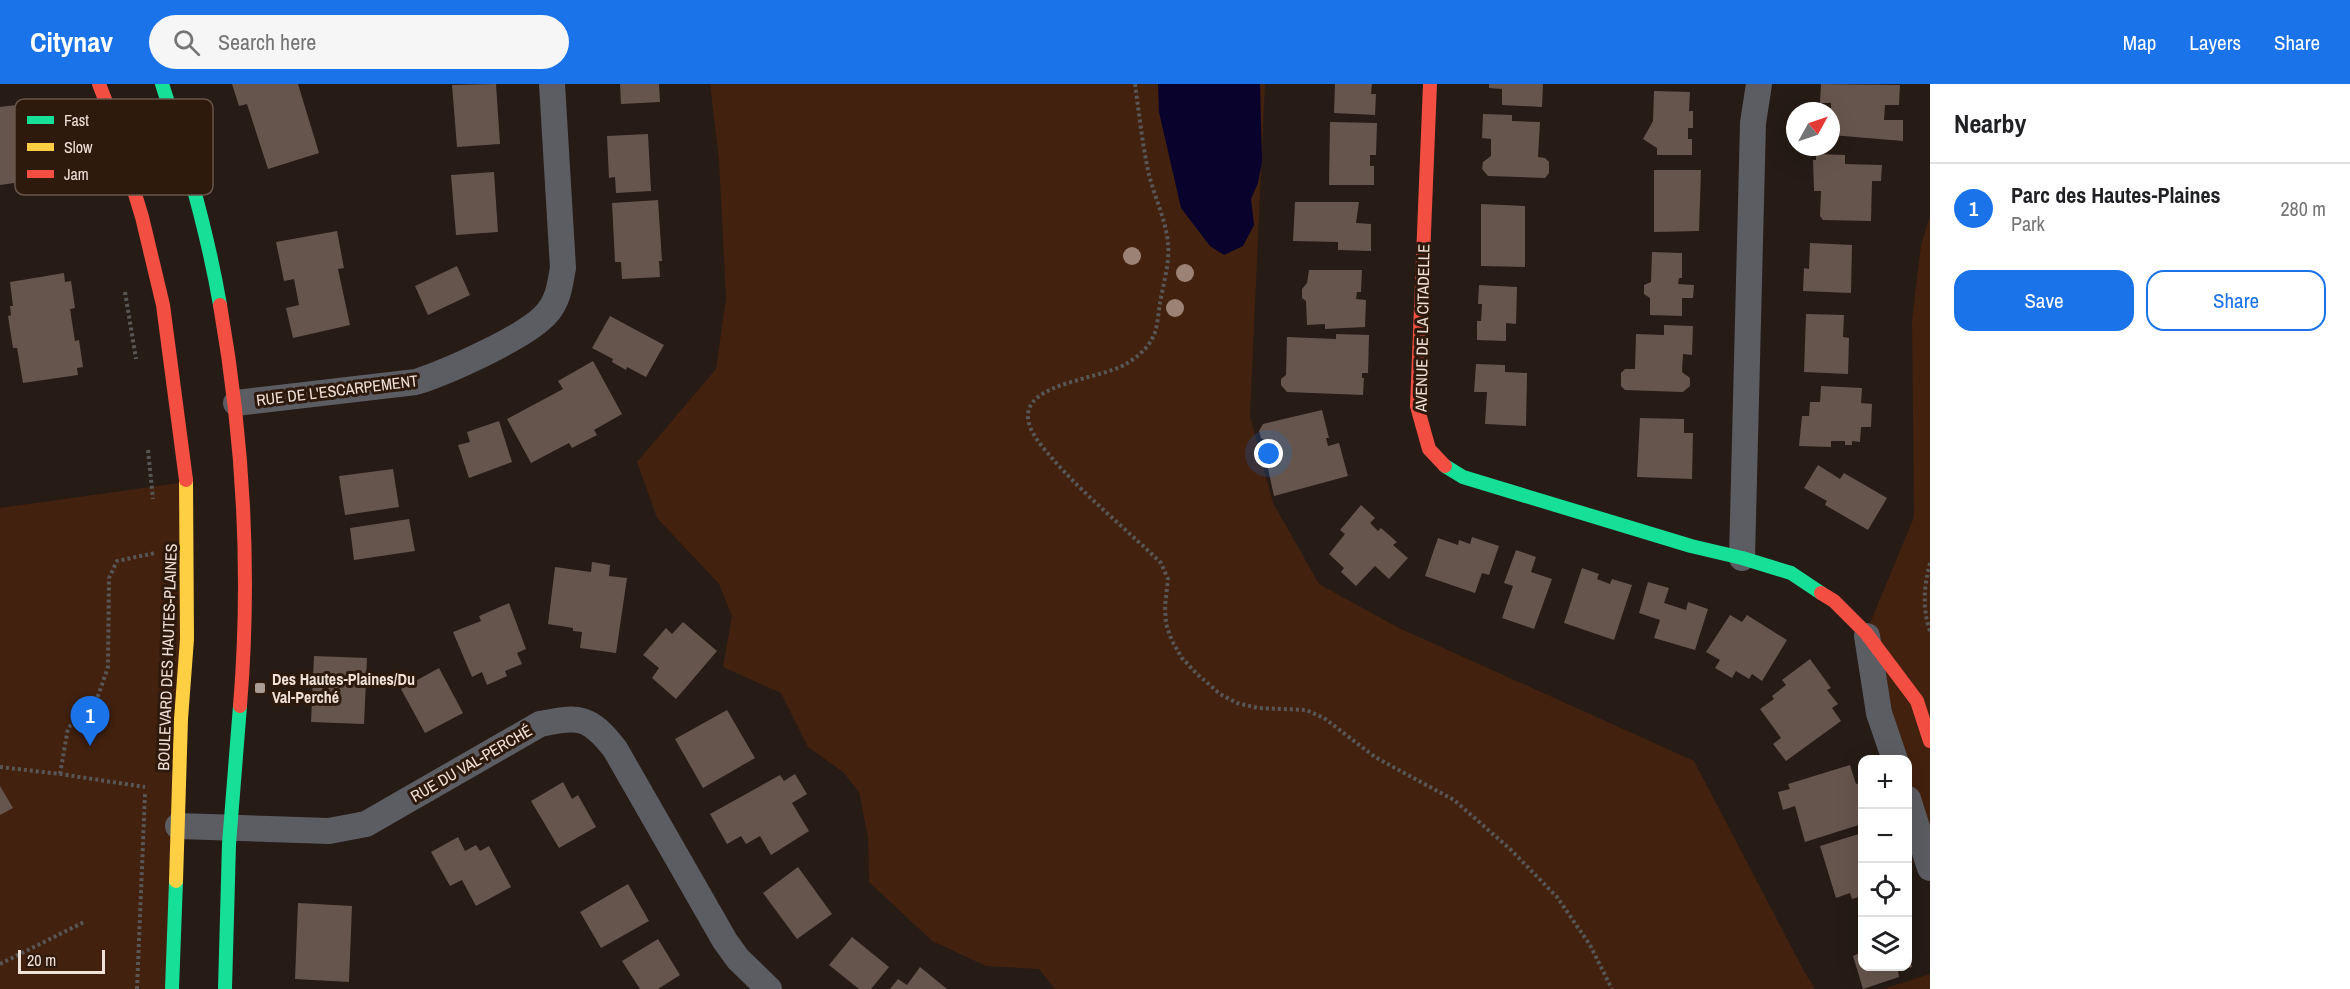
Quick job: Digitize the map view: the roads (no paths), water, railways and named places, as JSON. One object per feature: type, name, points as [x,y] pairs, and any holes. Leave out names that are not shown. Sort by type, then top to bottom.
[{"type":"street","name":"BOULEVARD DES HAUTES-PLAINES","points":[[99,84],[105,99]]},
{"type":"street","points":[[162,84],[168,99]]},
{"type":"street","name":"RUE DE L'ESCARPEMENT","points":[[236,403],[416,382],[445,372],[504,342],[533,326],[549,312],[559,292],[563,268],[552,84]]},
{"type":"street","name":"AVENUE DE LA CITADELLE","points":[[1430,84],[1417,406],[1430,453],[1445,469],[1463,477],[1691,546],[1791,573],[1834,601],[1866,633],[1917,701],[1930,741]]},
{"type":"street","points":[[1742,558],[1753,123],[1759,84]]},
{"type":"street","name":"BOULEVARD DES HAUTES-PLAINES","points":[[135,195],[163,305],[186,482],[187,639],[181,719],[172,989]]},
{"type":"street","points":[[197,195],[224,323],[236,403],[241,478],[245,600],[243,676],[229,827],[225,989]]},
{"type":"street","points":[[1866,633],[1880,713],[1894,755]]},
{"type":"street","name":"RUE DU VAL-PERCHÉ","points":[[178,826],[329,831],[366,824],[540,724],[562,719],[584,720],[603,733],[615,749],[725,941],[738,959],[770,989]]},
{"type":"street","points":[[1911,809],[1930,868]]},
{"type":"place","name":"Des Hautes-Plaines/Du Val-Perché","points":[[260,688]]},
{"type":"place","name":"Parc des Hautes-Plaines","points":[[90,746]]}]
